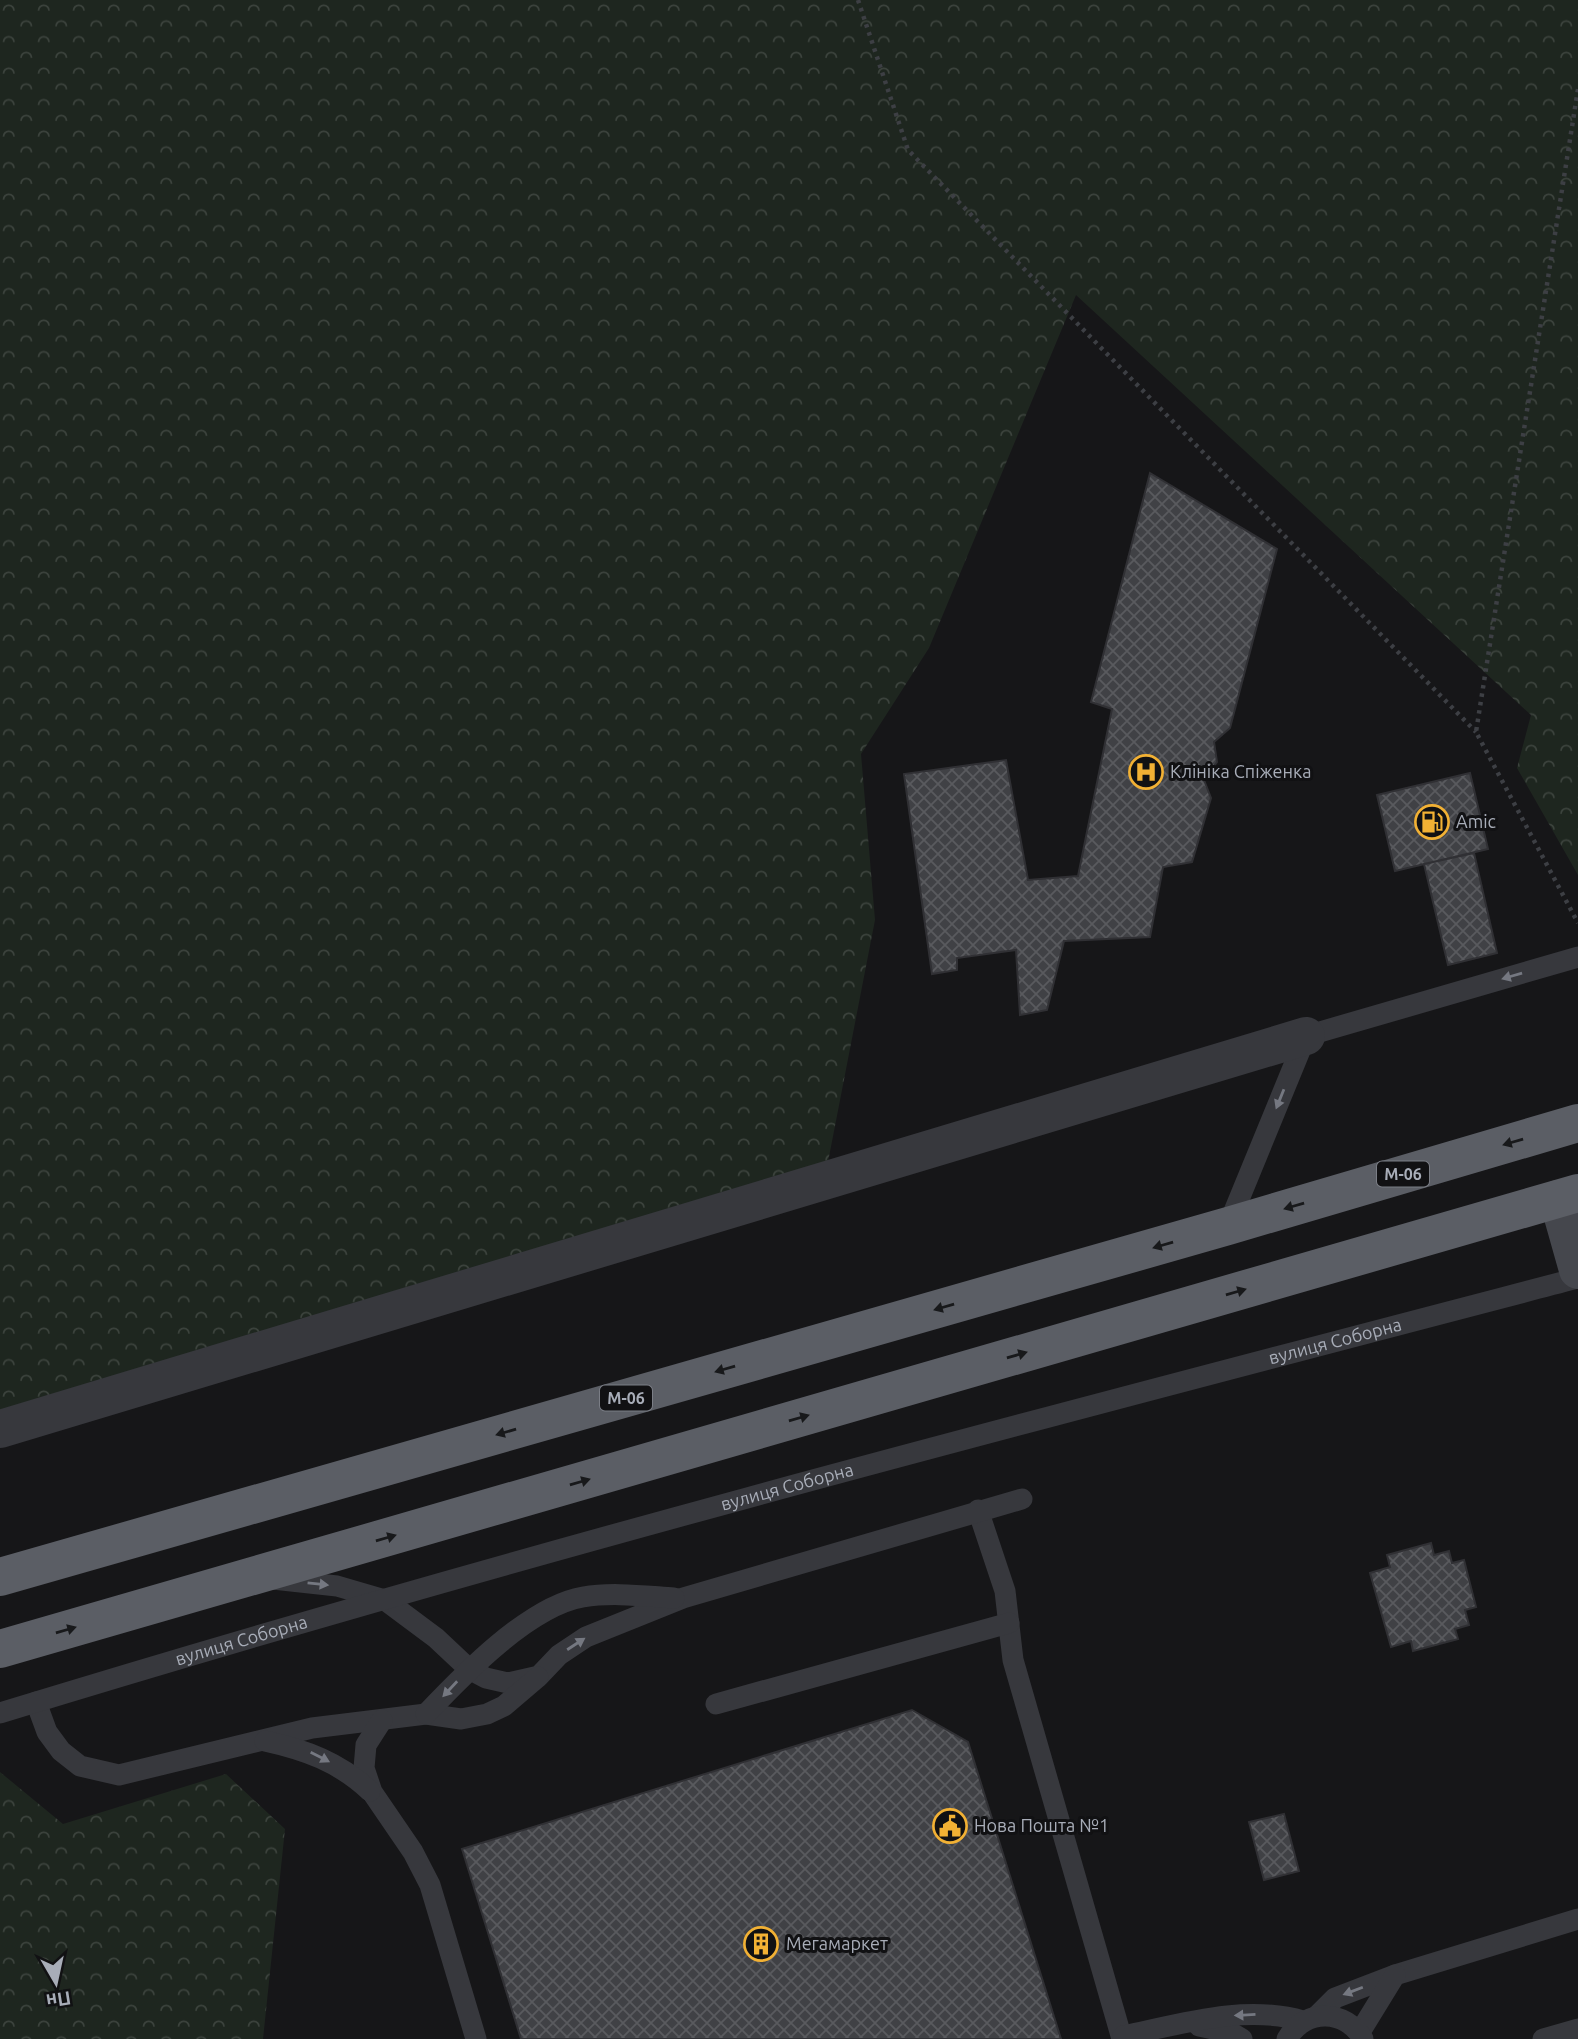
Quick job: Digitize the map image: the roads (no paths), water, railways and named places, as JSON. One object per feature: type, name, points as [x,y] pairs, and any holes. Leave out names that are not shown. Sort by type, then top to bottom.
[{"type":"highway","name":"М-06","points":[[0,1577],[1228,1226],[1578,1123]]},
{"type":"highway","points":[[0,1649],[1568,1196]]},
{"type":"main road","points":[[1568,1196],[1578,1270]]},
{"type":"street","points":[[0,1429],[1306,1036]]},
{"type":"lane","points":[[1228,1226],[1306,1036],[1578,957]]},
{"type":"lane","name":"вулиця Соборна","points":[[0,1713],[385,1600],[1093,1404],[1578,1278]]},
{"type":"lane","points":[[36,1702],[47,1732],[61,1751],[80,1766],[119,1775],[312,1728],[426,1714],[461,1719],[487,1714],[504,1706],[559,1655],[586,1637],[683,1598],[1022,1499]]},
{"type":"lane","points":[[978,1510],[1005,1591],[1013,1660],[1122,2037],[1238,2015],[1278,2014],[1310,2019],[1332,2015],[1346,2020],[1362,2036],[1395,1975]]},
{"type":"lane","points":[[250,1577],[337,1586],[385,1600],[436,1638],[469,1669],[486,1678],[508,1683],[539,1676]]},
{"type":"lane","points":[[426,1714],[469,1669],[539,1616],[581,1597],[617,1595],[683,1598]]},
{"type":"lane","points":[[716,1704],[1009,1623]]},
{"type":"lane","points":[[372,1792],[364,1768],[366,1745],[382,1720]]},
{"type":"lane","points":[[260,1740],[308,1750],[353,1775],[372,1792],[403,1835],[430,1885],[476,2039]]},
{"type":"lane","points":[[1287,2039],[1335,1998],[1395,1975],[1578,1919]]},
{"type":"lane","points":[[1187,2023],[1232,2032],[1242,2039]]},
{"type":"lane","points":[[1543,2039],[1578,2029]]},
{"type":"place","name":"Клініка Спіженка","points":[[1146,772]]},
{"type":"place","name":"Amic","points":[[1432,822]]},
{"type":"place","name":"Нова Пошта №1","points":[[950,1826]]},
{"type":"place","name":"Мегамаркет","points":[[761,1944]]}]
